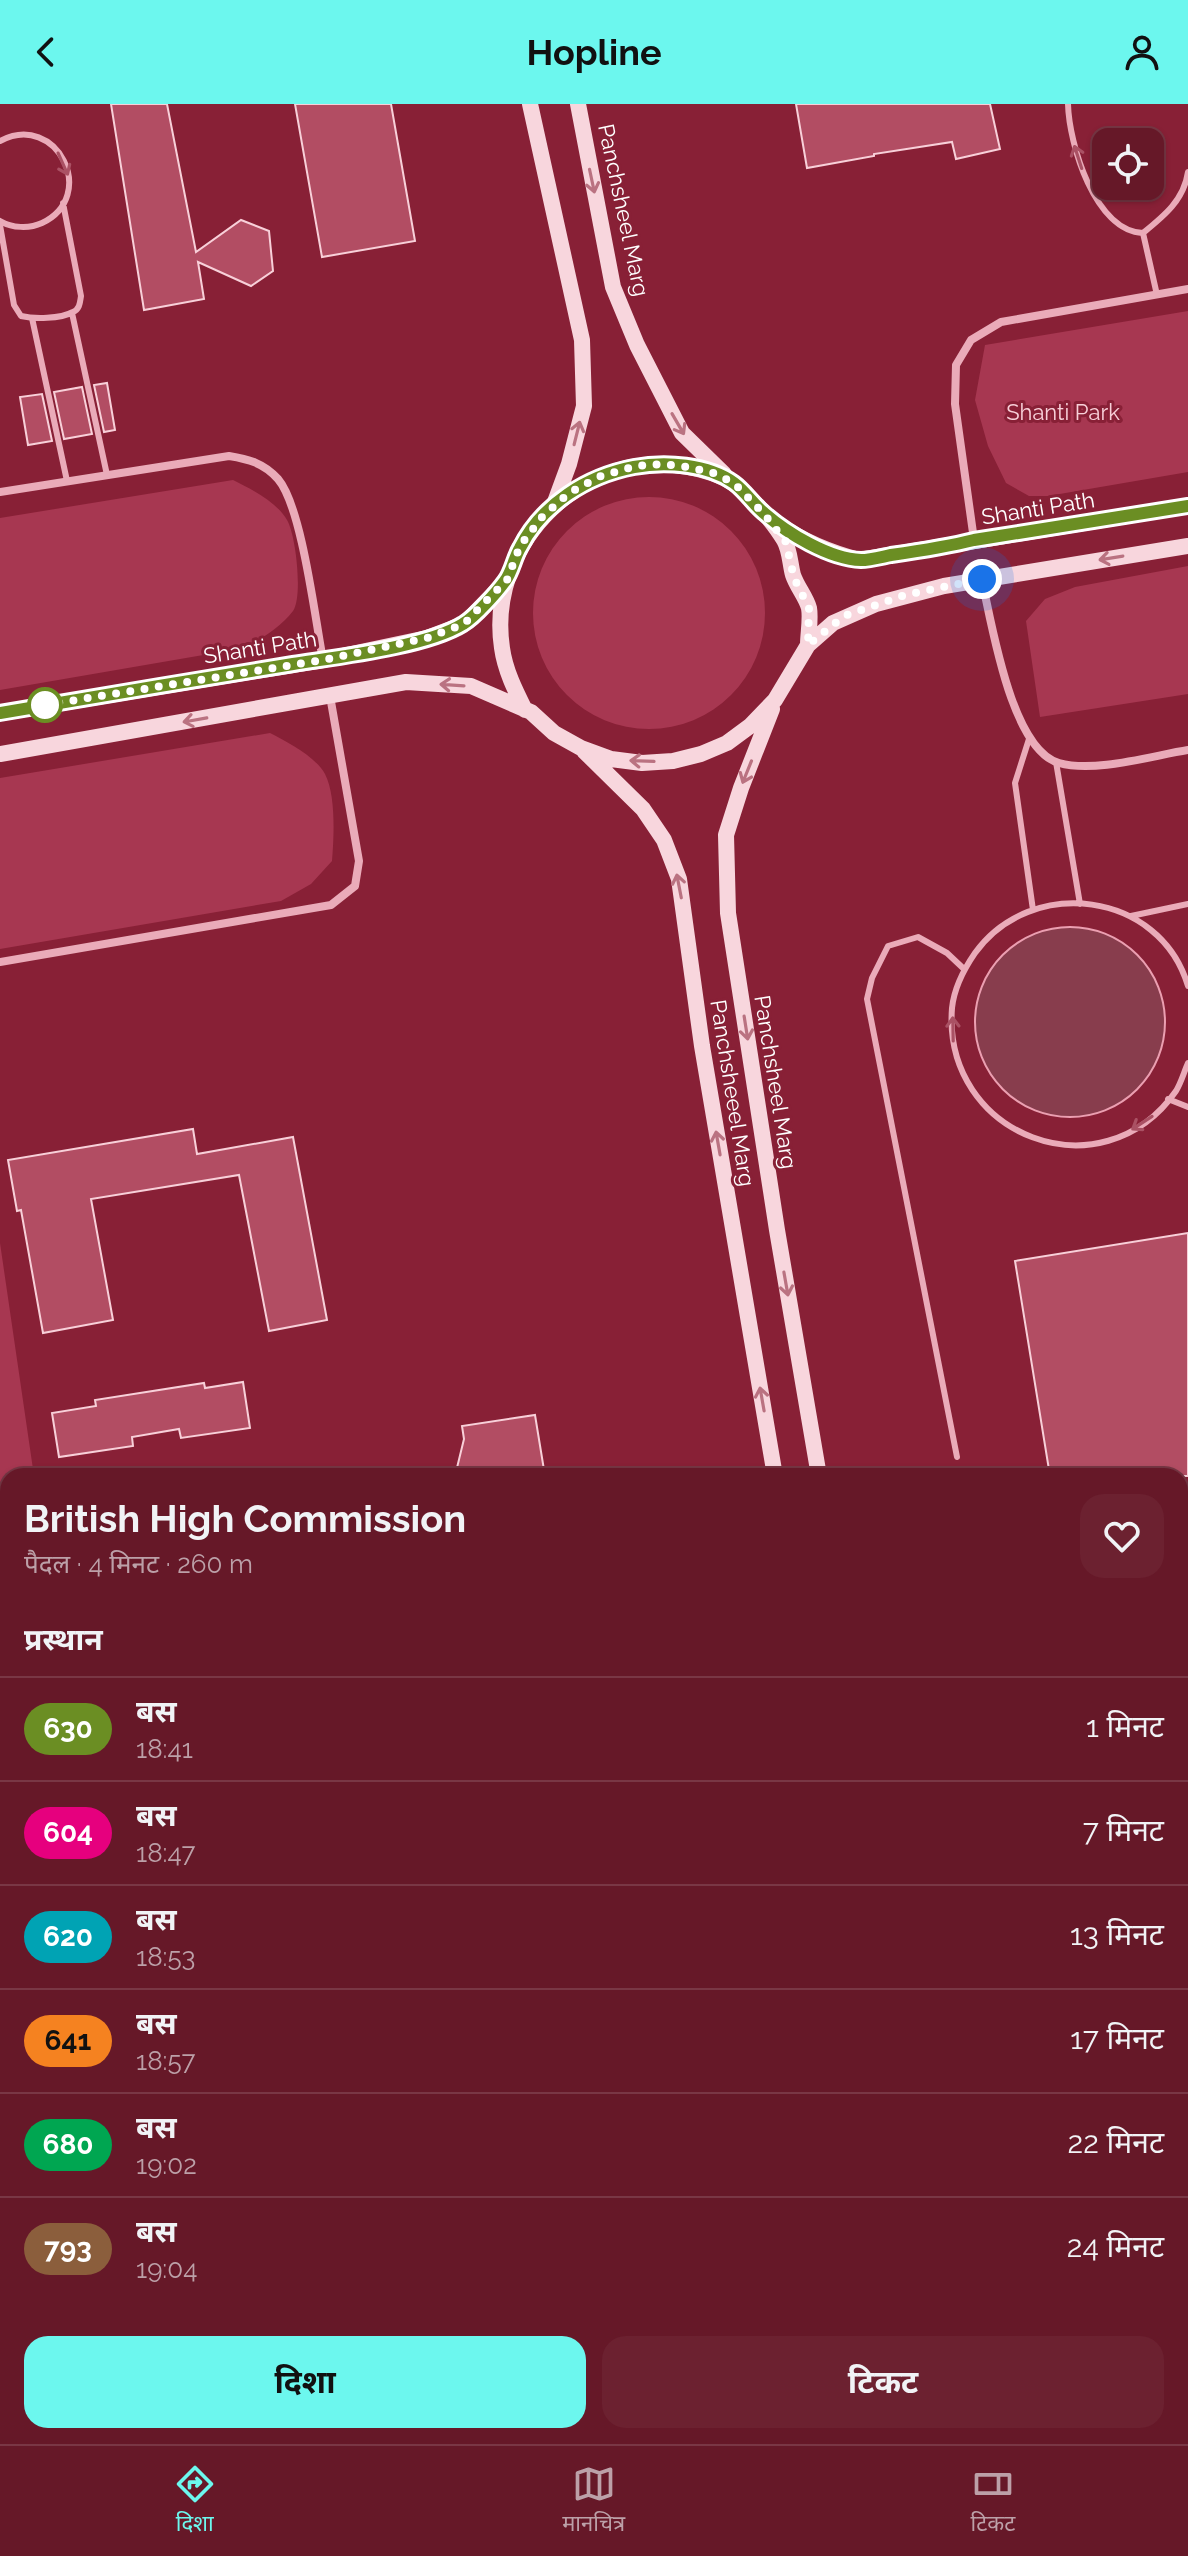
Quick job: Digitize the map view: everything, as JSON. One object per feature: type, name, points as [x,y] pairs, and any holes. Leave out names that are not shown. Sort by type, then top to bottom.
[{"type":"main road","points":[[530,104],[582,340],[584,406],[569,464],[553,507]]},
{"type":"main road","name":"Panchsheel Marg","points":[[578,104],[613,287],[630,328],[682,433],[764,514]]},
{"type":"main road","points":[[525,710],[510,680],[502,647],[500,613],[507,580],[520,546],[542,517],[569,493],[601,476],[636,466],[662,464],[688,467],[713,473],[734,483]]},
{"type":"main road","name":"Shanti Path","points":[[764,514],[802,541],[859,560],[1188,506]]},
{"type":"main road","points":[[764,514],[786,542],[794,578],[809,608],[808,645]]},
{"type":"main road","points":[[0,754],[406,682],[471,686],[531,712],[554,733],[581,748],[611,759],[642,763],[673,761],[727,743],[750,726],[775,700],[808,645],[844,616],[905,595],[982,579],[1188,546]]},
{"type":"main road","name":"Shanti Path","points":[[0,713],[323,660],[427,638],[464,624],[507,580]]},
{"type":"main road","name":"Panchsheel Marg","points":[[775,700],[726,835],[728,913],[818,1468]]},
{"type":"main road","name":"Panchsheeel Marg","points":[[581,748],[643,809],[664,840],[679,879],[702,1046],[774,1468]]},
{"type":"street","points":[[974,540],[955,404],[956,365],[971,340],[1001,322],[1188,289]]},
{"type":"street","points":[[0,492],[229,456],[256,461],[279,480],[294,511],[323,660]]},
{"type":"street","points":[[982,579],[1009,693],[1029,739],[1056,762],[1089,766],[1188,750]]},
{"type":"street","points":[[0,962],[331,905],[355,886],[359,861],[330,696]]},
{"type":"lane","points":[[1068,104],[1068,123],[1078,160],[1091,189],[1125,229],[1143,233]]},
{"type":"lane","points":[[0,141],[23,134],[51,144],[61,154],[70,182],[63,203],[49,220],[20,228],[0,223],[14,305],[21,316],[32,318],[72,313],[80,306],[81,296],[63,203]]},
{"type":"lane","points":[[1143,233],[1165,216],[1186,188],[1188,172]]},
{"type":"lane","points":[[1143,233],[1157,295]]},
{"type":"lane","points":[[72,313],[107,475]]},
{"type":"lane","points":[[32,318],[67,481]]},
{"type":"lane","points":[[1029,739],[1015,783],[1033,910]]},
{"type":"lane","points":[[1056,762],[1080,904]]},
{"type":"lane","points":[[1188,986],[1184,972],[1162,940],[1131,916],[1094,904],[1055,903],[1018,915],[987,938],[964,969],[952,1006],[953,1045],[967,1084],[994,1117],[1030,1139],[1071,1147],[1112,1141],[1149,1121],[1177,1090],[1188,1063]]},
{"type":"lane","points":[[1131,916],[1188,904]]},
{"type":"lane","points":[[957,1457],[867,999],[872,978],[888,946],[918,937],[947,953],[964,969]]},
{"type":"lane","points":[[1168,1099],[1188,1107]]},
{"type":"green space","name":"Shanti Park","points":[[1188,311],[1188,472],[1048,496],[1029,496],[1006,483],[988,446],[975,400],[985,345]]},
{"type":"green space","points":[[233,480],[270,501],[282,513],[290,528],[298,593],[293,611],[282,623],[244,648],[0,690],[0,518]]},
{"type":"green space","points":[[649,497],[694,505],[714,516],[731,531],[746,548],[757,568],[765,613],[757,658],[746,678],[731,695],[714,710],[694,721],[649,729],[604,721],[584,710],[567,695],[552,678],[541,658],[533,613],[541,568],[552,548],[567,531],[584,516],[604,505]]},
{"type":"green space","points":[[1188,566],[1188,694],[1040,717],[1026,621],[1045,599],[1075,587]]},
{"type":"green space","points":[[270,733],[315,761],[329,783],[333,816],[332,861],[311,884],[281,901],[0,949],[0,778]]},
{"type":"green space","points":[[0,1243],[33,1468],[0,1468]]},
{"type":"shaded area","points":[[1070,927],[1106,934],[1137,955],[1158,986],[1165,1022],[1158,1058],[1137,1089],[1106,1110],[1070,1117],[1034,1110],[1003,1089],[982,1058],[975,1022],[982,986],[1003,955],[1034,934]]},
{"type":"building","points":[[111,104],[167,104],[196,252],[241,220],[269,231],[273,271],[251,286],[198,262],[204,299],[144,310]]},
{"type":"building","points":[[295,104],[391,104],[415,241],[322,257]]},
{"type":"building","points":[[796,104],[990,104],[1000,149],[956,159],[952,142],[807,168]]},
{"type":"building","points":[[107,383],[115,430],[104,432],[94,385]]},
{"type":"building","points":[[82,387],[92,434],[64,439],[54,392]]},
{"type":"building","points":[[42,394],[52,441],[28,445],[20,397]]},
{"type":"building","points":[[193,1129],[197,1154],[293,1137],[327,1320],[269,1331],[239,1175],[91,1199],[113,1320],[43,1333],[21,1210],[17,1211],[8,1160]]},
{"type":"building","points":[[1188,1233],[1188,1468],[1049,1468],[1015,1261]]},
{"type":"building","points":[[243,1382],[250,1428],[181,1438],[179,1429],[132,1437],[133,1446],[59,1457],[52,1413],[96,1406],[95,1400],[204,1383],[205,1388]]},
{"type":"building","points":[[535,1415],[544,1468],[457,1468],[464,1439],[462,1426]]},
{"type":"bus line","name":"630","points":[[0,713],[323,660],[427,638],[464,624],[507,580],[520,546],[542,517],[569,493],[601,476],[636,466],[662,464],[713,473],[734,483],[764,514],[802,541],[859,560],[1188,506]]},
{"type":"route","points":[[45,705],[323,660],[427,638],[464,624],[507,580],[520,546],[542,517],[569,493],[601,476],[636,466],[662,464],[713,473],[734,483],[764,514],[786,542],[794,578],[809,608],[808,645],[844,616],[905,595],[982,579]]}]
